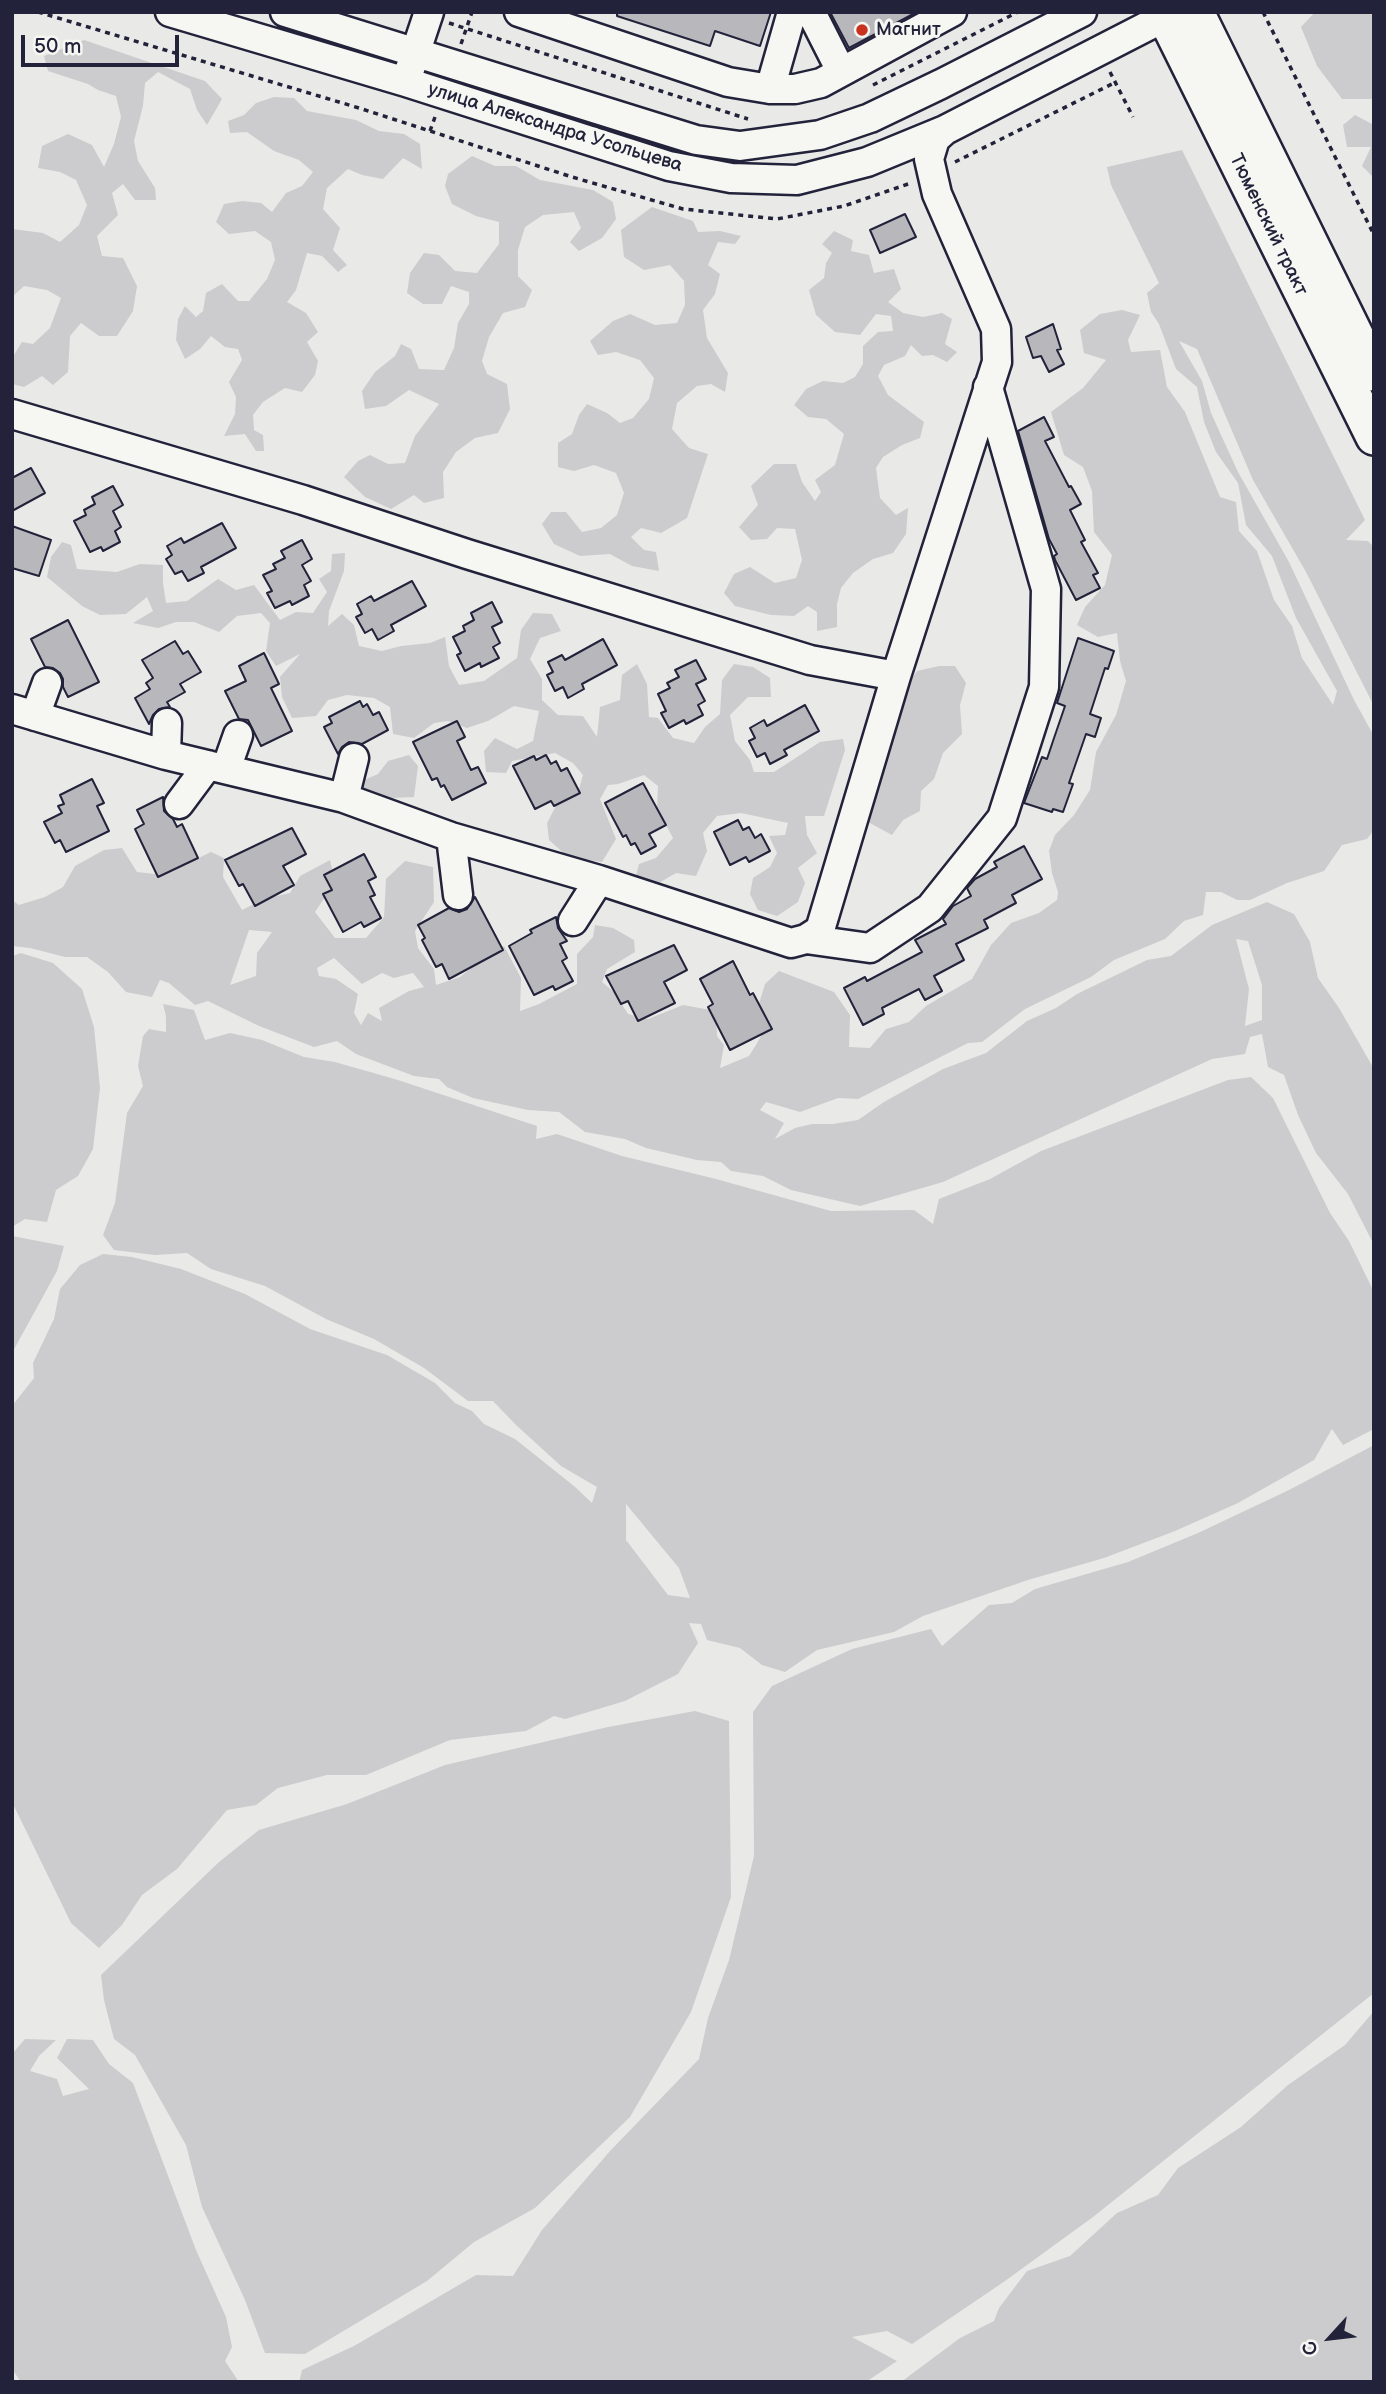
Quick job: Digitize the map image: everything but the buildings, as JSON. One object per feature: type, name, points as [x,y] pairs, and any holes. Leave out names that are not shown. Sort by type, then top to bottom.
[{"type":"main road","name":"Тюменский тракт","points":[[1175,14],[1374,373]]},
{"type":"main road","name":"Тюменский тракт","points":[[1175,14],[1374,437]]},
{"type":"street","name":"улица Александра Усольцева","points":[[170,12],[407,82],[669,166],[731,178],[797,180],[867,162],[945,130],[1175,14]]},
{"type":"street","name":"улица Александра Усольцева","points":[[285,12],[696,140],[740,146],[820,135],[870,118],[1082,12]]},
{"type":"street","points":[[407,82],[429,12]]},
{"type":"street","points":[[519,12],[728,82],[770,89],[795,89],[821,83],[952,12]]},
{"type":"street","points":[[770,89],[792,12]]},
{"type":"street","points":[[811,12],[841,71]]},
{"type":"street","points":[[47,683],[21,716],[166,755],[344,798],[451,837],[599,880],[791,943],[806,939],[820,930],[895,676],[997,362],[996,329],[937,194],[929,159],[935,139],[945,130]]},
{"type":"street","points":[[806,939],[870,948],[880,942],[930,908],[1002,818],[1044,687],[1046,589],[988,387]]},
{"type":"street","points":[[13,416],[303,500],[467,554],[810,660],[895,676]]},
{"type":"street","points":[[166,755],[167,723]]},
{"type":"street","points":[[179,804],[217,767],[239,736]]},
{"type":"street","points":[[344,798],[354,758]]},
{"type":"street","points":[[451,837],[458,895]]},
{"type":"street","points":[[573,921],[599,880]]},
{"type":"path","points":[[1263,12],[1374,235]]},
{"type":"shaded area","points":[[1315,12],[1374,12],[1374,99],[1342,99],[1317,66],[1301,27]]},
{"type":"shaded area","points":[[84,40],[205,81],[222,99],[207,125],[197,110],[190,89],[158,72],[145,83],[143,106],[134,141],[138,161],[155,188],[156,200],[135,200],[123,184],[112,193],[118,215],[97,236],[102,256],[123,258],[137,286],[133,311],[117,336],[99,336],[81,323],[70,336],[68,372],[53,385],[42,376],[24,387],[12,384],[12,358],[22,342],[33,344],[50,328],[61,298],[47,290],[24,286],[12,297],[12,229],[43,233],[60,242],[79,225],[87,205],[76,180],[60,172],[38,168],[42,146],[68,134],[92,145],[104,167],[121,117],[116,96],[48,71],[44,56]]},
{"type":"shaded area","points":[[274,97],[294,98],[307,111],[356,120],[379,131],[404,134],[420,144],[422,169],[403,158],[383,179],[348,169],[327,188],[323,209],[340,228],[333,250],[347,265],[338,272],[322,256],[307,253],[296,290],[287,302],[306,313],[318,332],[307,342],[318,361],[315,375],[302,392],[285,388],[263,402],[253,415],[254,430],[263,435],[264,451],[256,451],[245,434],[224,436],[235,414],[236,397],[229,382],[242,360],[238,349],[225,347],[211,336],[200,349],[185,359],[176,340],[178,319],[185,306],[196,317],[203,311],[206,293],[222,284],[238,301],[249,301],[267,279],[275,260],[271,242],[255,231],[229,234],[216,222],[224,204],[242,201],[261,203],[272,212],[286,193],[302,186],[313,172],[299,160],[274,151],[247,132],[230,133],[228,121],[244,115],[256,103]]},
{"type":"shaded area","points":[[1355,115],[1374,125],[1374,178],[1362,166],[1371,147],[1347,147],[1343,125]]},
{"type":"shaded area","points":[[1182,150],[1365,520],[1346,540],[1368,541],[1374,547],[1374,706],[1306,572],[1253,480],[1197,349],[1179,341],[1202,381],[1211,413],[1238,472],[1289,562],[1354,700],[1374,736],[1374,830],[1367,839],[1342,845],[1324,871],[1287,883],[1250,900],[1237,900],[1221,892],[1206,892],[1203,915],[1184,921],[1165,939],[1114,960],[1091,977],[1025,1009],[982,1042],[968,1043],[858,1099],[838,1098],[800,1112],[766,1102],[760,1110],[784,1123],[775,1139],[795,1128],[812,1124],[858,1120],[943,1069],[986,1053],[1027,1021],[1056,1008],[1077,994],[1147,960],[1171,956],[1212,925],[1267,902],[1294,914],[1310,942],[1318,978],[1339,1008],[1374,1069],[1374,1245],[1348,1194],[1316,1153],[1298,1115],[1284,1075],[1268,1067],[1262,1034],[1250,1037],[1245,1054],[1212,1059],[943,1182],[860,1206],[791,1190],[763,1176],[731,1171],[721,1162],[697,1160],[646,1148],[625,1139],[585,1132],[559,1112],[528,1110],[473,1098],[447,1087],[439,1079],[414,1076],[356,1054],[337,1041],[314,1047],[259,1026],[208,1001],[195,1005],[169,983],[160,980],[152,997],[126,992],[108,972],[87,957],[65,957],[12,946],[12,900],[19,905],[45,897],[63,887],[75,866],[104,850],[122,848],[137,872],[164,875],[211,852],[224,858],[223,877],[242,910],[264,899],[290,893],[300,876],[330,860],[335,882],[315,912],[335,938],[366,938],[384,917],[386,879],[405,861],[433,867],[434,902],[415,931],[418,948],[434,969],[436,985],[460,977],[504,946],[521,978],[520,1011],[577,984],[577,954],[593,937],[595,925],[613,928],[634,940],[635,952],[607,969],[602,982],[614,992],[628,1014],[648,1019],[683,1005],[716,1011],[717,1036],[724,1045],[720,1068],[749,1056],[756,1045],[769,1022],[758,1007],[765,984],[779,971],[834,992],[850,1015],[849,1047],[870,1048],[886,1029],[909,1022],[926,1006],[972,979],[991,945],[1011,923],[1039,913],[1057,900],[1058,892],[1049,851],[1055,835],[1074,815],[1090,790],[1096,752],[1116,715],[1126,681],[1120,661],[1117,633],[1098,637],[1077,625],[1085,607],[1105,585],[1112,555],[1094,532],[1092,491],[1083,467],[1064,455],[1051,412],[1083,388],[1106,360],[1084,353],[1080,330],[1100,314],[1122,310],[1140,315],[1128,340],[1131,352],[1160,350],[1167,387],[1185,412],[1220,497],[1236,502],[1239,531],[1257,551],[1274,600],[1292,626],[1302,658],[1333,705],[1337,691],[1296,618],[1272,556],[1246,525],[1238,483],[1216,452],[1204,422],[1197,387],[1176,369],[1159,324],[1151,312],[1147,293],[1159,283],[1111,185],[1107,167]],"holes":[[[249,930],[272,932],[257,953],[256,976],[230,985]],[[1236,939],[1248,941],[1262,985],[1262,1020],[1245,1026],[1249,989]],[[334,958],[362,984],[382,973],[394,978],[413,973],[424,987],[409,991],[379,1008],[382,1021],[368,1013],[361,1025],[354,1013],[358,994],[336,979],[319,976],[317,968]]]},
{"type":"shaded area","points":[[472,156],[495,166],[516,166],[540,180],[593,190],[613,202],[616,219],[602,238],[579,251],[570,242],[581,228],[574,212],[543,215],[525,227],[518,250],[518,276],[532,290],[525,307],[503,313],[489,337],[482,361],[487,374],[507,384],[510,409],[498,433],[475,438],[456,452],[443,472],[444,498],[424,503],[414,495],[391,509],[365,497],[344,477],[358,461],[370,455],[388,464],[405,463],[415,436],[439,404],[409,390],[386,406],[365,409],[362,391],[375,372],[395,356],[401,344],[411,349],[419,369],[444,370],[454,348],[458,323],[469,304],[469,292],[451,286],[442,304],[423,304],[407,293],[410,273],[424,253],[439,255],[455,271],[477,273],[499,244],[499,222],[476,216],[452,204],[445,186],[448,174]]},
{"type":"shaded area","points":[[652,207],[693,221],[698,232],[720,231],[741,236],[735,244],[718,242],[708,265],[720,274],[715,294],[703,310],[707,338],[728,373],[725,392],[711,384],[697,386],[677,403],[672,429],[689,448],[708,454],[687,518],[661,533],[641,528],[631,537],[644,550],[656,552],[659,571],[632,566],[610,554],[580,556],[554,544],[542,524],[551,512],[566,512],[582,532],[601,528],[617,515],[624,493],[616,473],[594,465],[574,471],[558,467],[558,443],[572,434],[579,415],[587,404],[607,413],[620,423],[633,418],[649,399],[654,378],[640,360],[616,352],[598,355],[590,341],[613,321],[630,314],[655,325],[677,323],[685,305],[684,281],[670,265],[644,270],[624,257],[621,230]]},
{"type":"shaded area","points":[[834,231],[853,240],[851,251],[869,255],[874,273],[894,269],[901,289],[888,302],[903,313],[923,317],[942,313],[952,319],[945,344],[957,352],[947,362],[933,355],[922,356],[911,345],[905,356],[884,365],[878,376],[888,395],[924,422],[920,438],[883,457],[876,468],[880,498],[896,515],[908,508],[906,534],[893,553],[873,559],[853,573],[841,588],[837,604],[837,627],[817,631],[817,612],[808,606],[794,616],[771,615],[735,606],[724,593],[734,574],[750,567],[775,583],[796,578],[802,560],[795,529],[777,528],[767,539],[751,540],[739,527],[758,505],[751,486],[774,464],[796,464],[802,482],[815,501],[821,492],[815,480],[835,465],[844,434],[826,419],[808,417],[794,405],[806,389],[823,381],[843,383],[855,377],[863,364],[863,346],[878,332],[893,331],[891,316],[876,314],[860,335],[835,332],[816,315],[809,290],[824,278],[826,263],[832,253],[822,244]]},
{"type":"shaded area","points":[[62,542],[71,545],[77,569],[117,572],[140,564],[163,565],[166,603],[187,601],[218,579],[236,590],[254,585],[280,620],[296,612],[313,613],[327,592],[319,579],[331,571],[332,554],[345,553],[344,571],[329,611],[328,626],[342,614],[354,625],[359,646],[382,651],[430,643],[445,637],[449,666],[459,685],[484,681],[517,658],[521,630],[533,613],[552,614],[561,631],[540,638],[530,659],[542,679],[542,700],[558,715],[583,716],[597,737],[600,707],[620,700],[622,675],[637,664],[647,684],[649,717],[658,718],[673,738],[694,743],[705,727],[720,714],[722,680],[734,664],[753,667],[770,678],[771,697],[748,697],[730,715],[735,741],[750,760],[754,772],[774,772],[820,742],[843,739],[845,750],[824,816],[805,816],[807,835],[817,853],[798,868],[805,883],[798,902],[777,916],[758,910],[750,894],[753,878],[770,867],[777,853],[769,836],[785,835],[788,823],[741,813],[717,816],[703,833],[707,851],[696,876],[676,873],[652,887],[635,880],[639,864],[656,858],[673,838],[657,808],[658,786],[644,775],[608,785],[600,799],[616,839],[602,862],[568,857],[549,840],[547,823],[556,806],[578,793],[583,775],[573,763],[555,753],[512,761],[506,773],[486,772],[484,751],[495,738],[517,749],[533,741],[539,711],[514,706],[488,721],[467,728],[448,721],[434,723],[414,738],[393,734],[390,707],[374,698],[347,695],[328,700],[316,716],[292,718],[282,697],[280,677],[300,654],[276,666],[266,651],[270,623],[261,613],[237,616],[219,632],[194,622],[176,622],[158,628],[133,623],[153,611],[147,597],[126,614],[100,615],[82,606],[47,577],[51,557]]},
{"type":"shaded area","points":[[955,666],[966,683],[960,705],[962,734],[943,753],[934,779],[921,791],[920,811],[903,820],[892,835],[868,822],[869,797],[904,691],[917,671]]},
{"type":"shaded area","points":[[409,755],[418,766],[414,797],[392,798],[361,790],[364,780],[378,774],[388,761]]},
{"type":"shaded area","points":[[21,953],[53,963],[82,989],[94,1027],[100,1088],[93,1149],[78,1176],[56,1190],[47,1222],[25,1219],[12,1227],[12,956]]},
{"type":"shaded area","points":[[163,1004],[194,1010],[205,1040],[230,1033],[262,1040],[304,1057],[335,1062],[398,1080],[537,1126],[536,1139],[557,1134],[622,1156],[831,1211],[914,1210],[933,1224],[939,1199],[990,1179],[1041,1151],[1228,1080],[1251,1077],[1273,1098],[1330,1213],[1349,1241],[1374,1292],[1374,1429],[1343,1445],[1332,1429],[1314,1460],[1238,1503],[1175,1531],[1104,1558],[1028,1580],[923,1616],[894,1632],[817,1650],[785,1672],[762,1665],[740,1648],[707,1640],[701,1624],[689,1623],[698,1643],[678,1674],[625,1701],[565,1719],[554,1716],[526,1731],[450,1740],[366,1775],[327,1775],[278,1788],[256,1805],[227,1810],[177,1869],[142,1895],[122,1925],[99,1948],[71,1923],[12,1802],[12,1406],[34,1378],[33,1363],[54,1319],[60,1289],[80,1265],[103,1254],[132,1257],[181,1269],[245,1294],[310,1329],[387,1355],[435,1383],[455,1403],[472,1411],[484,1424],[515,1439],[592,1503],[597,1487],[561,1466],[493,1401],[468,1401],[424,1368],[374,1339],[326,1319],[265,1286],[211,1269],[187,1253],[155,1255],[114,1250],[103,1235],[115,1203],[127,1113],[143,1086],[138,1066],[143,1036],[149,1029],[166,1032]],"holes":[[[626,1504],[679,1568],[690,1598],[668,1595],[626,1540]]]},
{"type":"shaded area","points":[[12,1236],[64,1246],[57,1271],[12,1353]]},
{"type":"shaded area","points":[[1374,1445],[1374,1993],[1093,2217],[912,2344],[887,2331],[852,2337],[897,2361],[866,2382],[299,2382],[302,2370],[354,2346],[476,2275],[513,2276],[542,2230],[610,2151],[699,2059],[708,2018],[729,1960],[754,1856],[753,1712],[772,1686],[852,1649],[931,1629],[942,1646],[989,1605],[1012,1603],[1035,1589],[1128,1562],[1198,1533],[1289,1490]]},
{"type":"shaded area","points":[[695,1711],[729,1721],[731,1897],[691,2012],[630,2117],[535,2208],[474,2242],[427,2281],[305,2354],[265,2353],[245,2300],[202,2207],[186,2145],[135,2055],[114,2039],[101,1975],[219,1862],[259,1830],[347,1804],[445,1765],[608,1727]]},
{"type":"shaded area","points":[[1374,2011],[1374,2382],[901,2382],[960,2338],[994,2321],[999,2308],[1027,2271],[1070,2256],[1117,2213],[1158,2195],[1178,2168],[1241,2127],[1288,2085],[1345,2045]]},
{"type":"shaded area","points":[[25,2039],[56,2040],[39,2056],[30,2071],[57,2079],[63,2096],[89,2089],[57,2058],[67,2039],[93,2040],[109,2064],[133,2083],[196,2250],[226,2317],[232,2347],[225,2361],[239,2382],[21,2382],[12,2369],[12,2054]]},
{"type":"place","name":"Магнит","points":[[862,30]]}]
